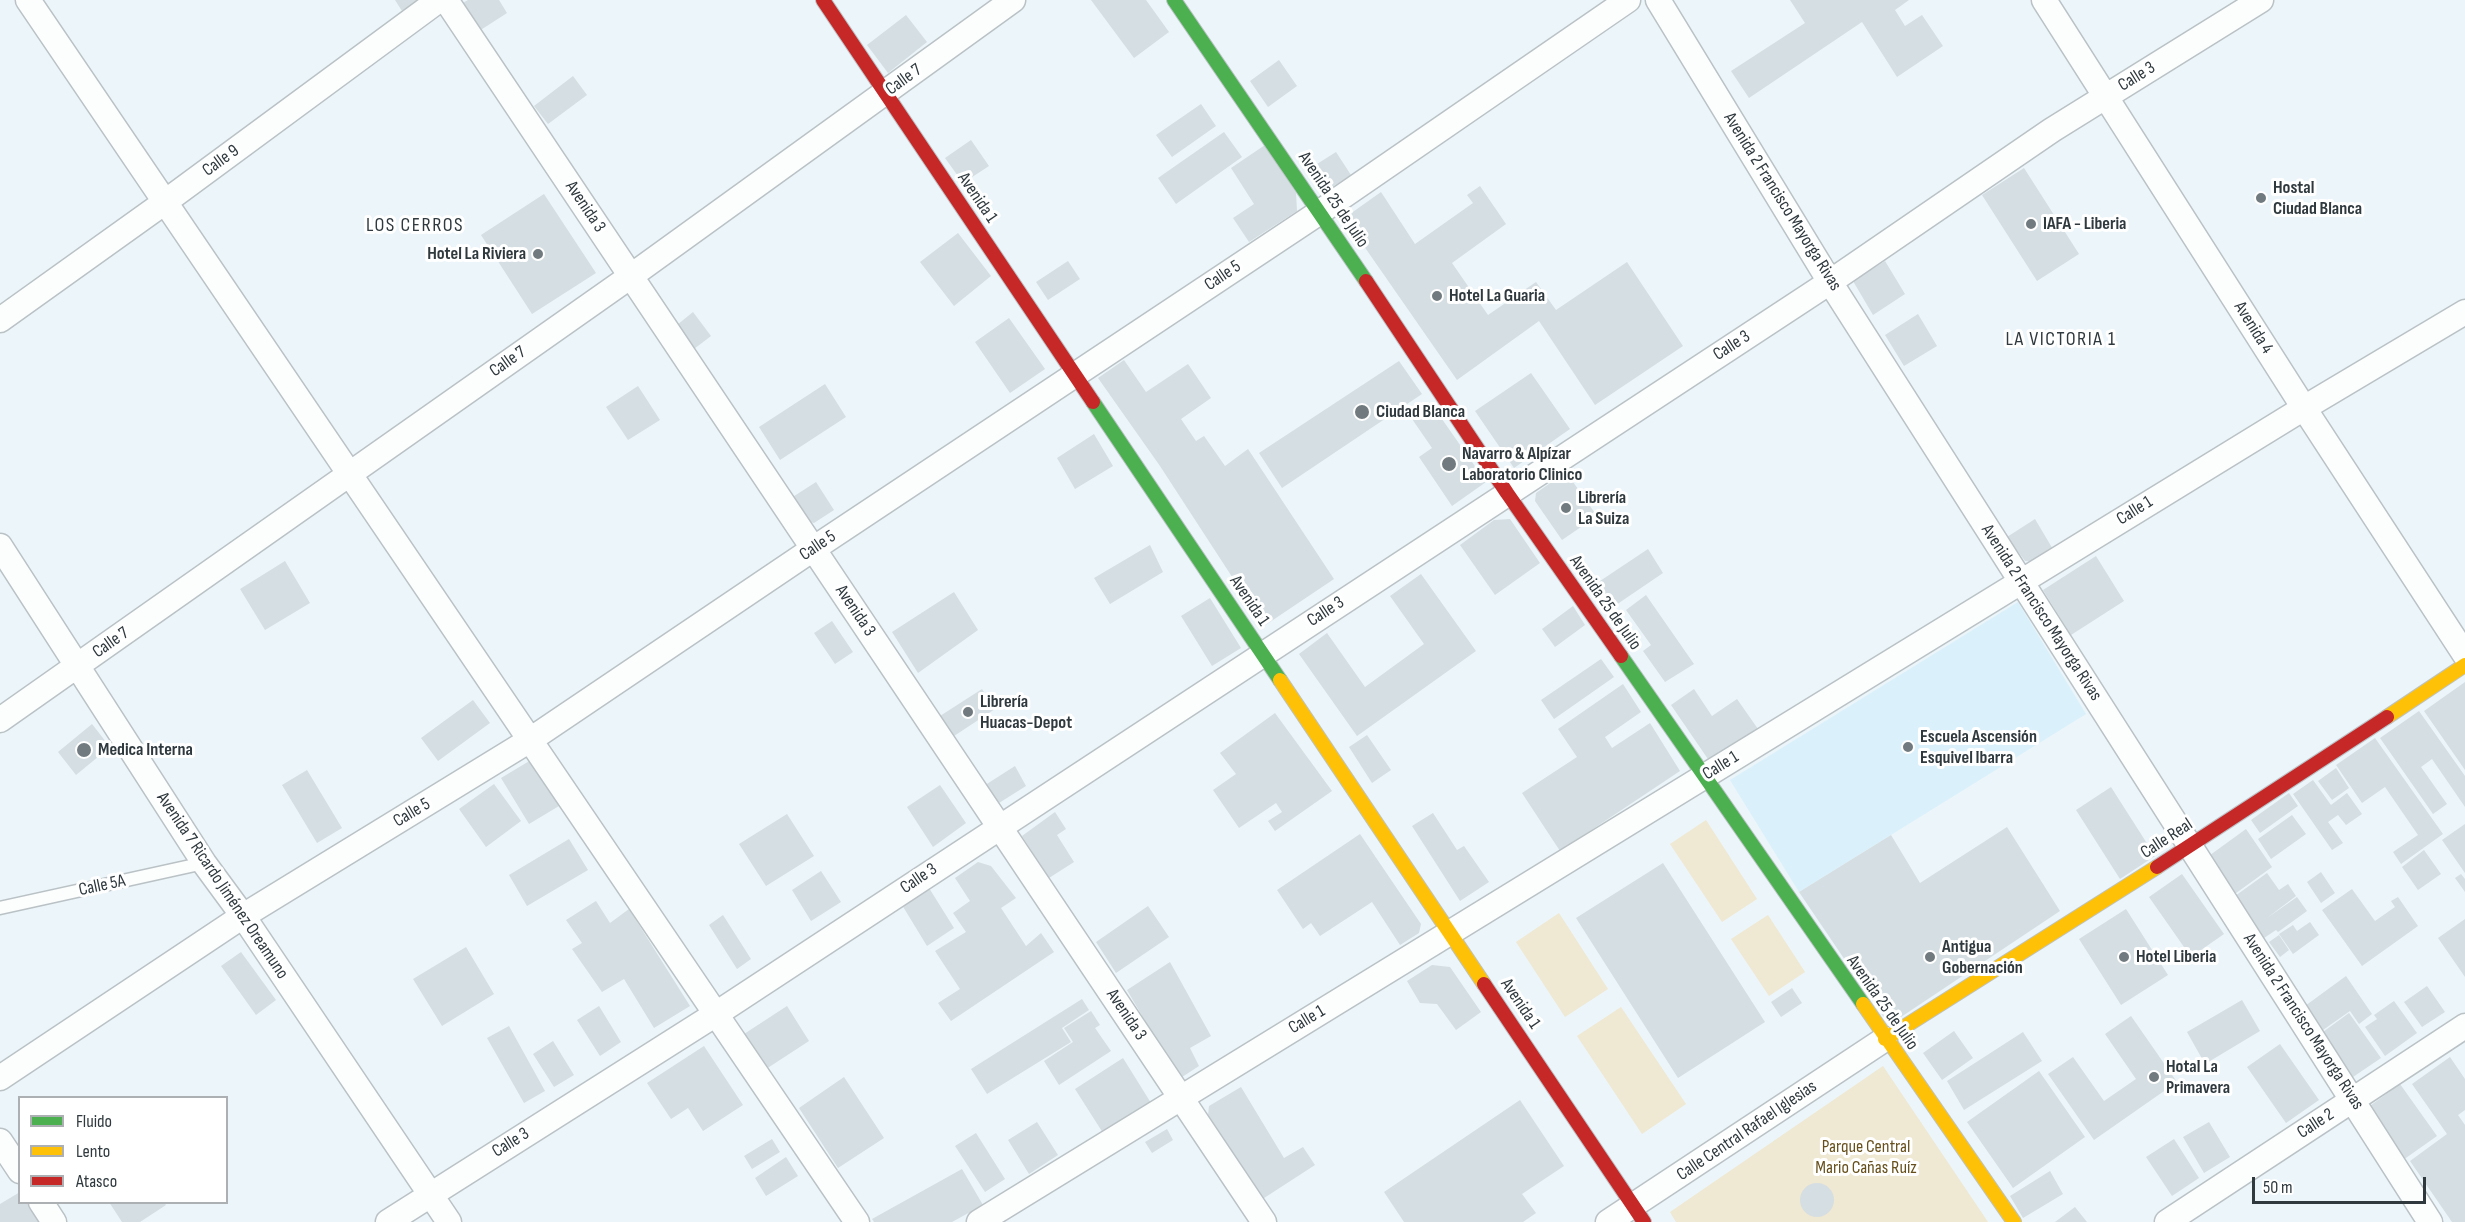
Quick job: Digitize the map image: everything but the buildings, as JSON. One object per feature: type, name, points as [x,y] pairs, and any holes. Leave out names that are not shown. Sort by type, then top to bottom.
[{"type":"street","points":[[28,0],[857,1222]]},
{"type":"street","name":"Calle 9","points":[[0,320],[165,202],[439,0]]},
{"type":"street","name":"Avenida 3","points":[[446,0],[1264,1222]]},
{"type":"street","name":"Avenida 1","points":[[823,0],[1639,1214]]},
{"type":"street","name":"Calle 7","points":[[0,720],[631,276],[1013,0]]},
{"type":"street","name":"Avenida 25 de Julio","points":[[1174,0],[1320,212],[1507,493],[2014,1222]]},
{"type":"street","name":"Calle 5","points":[[0,1078],[243,916],[530,740],[1320,212],[1628,0]]},
{"type":"street","name":"Avenida 2 Francisco Mayorga Rivas","points":[[1658,0],[1830,282],[2430,1222]]},
{"type":"street","name":"Avenida 4","points":[[2044,0],[2304,408],[2465,654]]},
{"type":"street","name":"Calle 3","points":[[388,1222],[716,1014],[1262,653],[1830,282],[2052,130],[2261,0]]},
{"type":"street","name":"Calle 1","points":[[979,1222],[2304,408],[2465,312]]},
{"type":"street","name":"Avenida 7 Ricardo Jiménez Oreamuno","points":[[0,546],[204,864],[243,916],[449,1222]]},
{"type":"street","name":"Calle Real","points":[[1885,1039],[2190,846],[2465,665]]},
{"type":"street","name":"Calle 2","points":[[2167,1222],[2465,1026]]},
{"type":"street","name":"Calle Central Rafael Iglesias","points":[[1608,1222],[1639,1214],[1885,1039]]},
{"type":"street","points":[[0,1141],[18,1167]]},
{"type":"street","points":[[42,1204],[54,1222]]},
{"type":"lane","name":"Calle 5A","points":[[0,908],[204,864]]},
{"type":"shaded area","name":"Escuela Ascensión Esquivel Ibarra","points":[[2018,602],[2086,714],[1799,892],[1730,780]]},
{"type":"green space","points":[[1706,820],[1757,899],[1722,922],[1670,844]]},
{"type":"green space","points":[[1559,913],[1608,989],[1565,1017],[1516,942]]},
{"type":"green space","points":[[1768,915],[1805,972],[1769,996],[1731,939]]},
{"type":"green space","points":[[1621,1007],[1686,1104],[1642,1134],[1577,1036]]},
{"type":"green space","name":"Parque Central Mario Cañas Ruíz","points":[[1883,1066],[1988,1222],[1676,1222],[1670,1212]]},
{"type":"traffic: fast","points":[[1174,0],[1366,281]]},
{"type":"traffic: fast","points":[[1093,402],[1280,680]]},
{"type":"traffic: fast","points":[[1621,656],[1863,1004]]},
{"type":"traffic: slow","points":[[2387,717],[2465,665]]},
{"type":"traffic: slow","points":[[1280,680],[1484,984]]},
{"type":"traffic: slow","points":[[1885,1039],[2157,867]]},
{"type":"traffic: slow","points":[[1863,1004],[2014,1222]]},
{"type":"traffic: jam","points":[[823,0],[1093,402]]},
{"type":"traffic: jam","points":[[1366,281],[1507,493],[1621,656]]},
{"type":"traffic: jam","points":[[2157,867],[2387,717]]},
{"type":"traffic: jam","points":[[1484,984],[1644,1222]]},
{"type":"place","name":"Hostal Ciudad Blanca","points":[[2261,198]]},
{"type":"place","name":"IAFA - Liberia","points":[[2031,224]]},
{"type":"place","name":"Hotel La Riviera","points":[[538,254]]},
{"type":"place","name":"Hotel La Guaria","points":[[1437,296]]},
{"type":"place","name":"Ciudad Blanca","points":[[1362,412]]},
{"type":"place","name":"Navarro & Alpízar Laboratorio Clinico","points":[[1449,464]]},
{"type":"place","name":"Librería La Suiza","points":[[1566,508]]},
{"type":"place","name":"Librería Huacas-Depot","points":[[968,712]]},
{"type":"place","name":"Escuela Ascensión Esquivel Ibarra","points":[[1908,747]]},
{"type":"place","name":"Medica Interna","points":[[84,750]]},
{"type":"place","name":"Antigua Gobernación","points":[[1930,957]]},
{"type":"place","name":"Hotel Liberia","points":[[2124,957]]},
{"type":"place","name":"Hotal La Primavera","points":[[2154,1077]]},
{"type":"district","name":"LOS CERROS","points":[[415,226]]},
{"type":"district","name":"LA VICTORIA 1","points":[[2061,340]]}]
